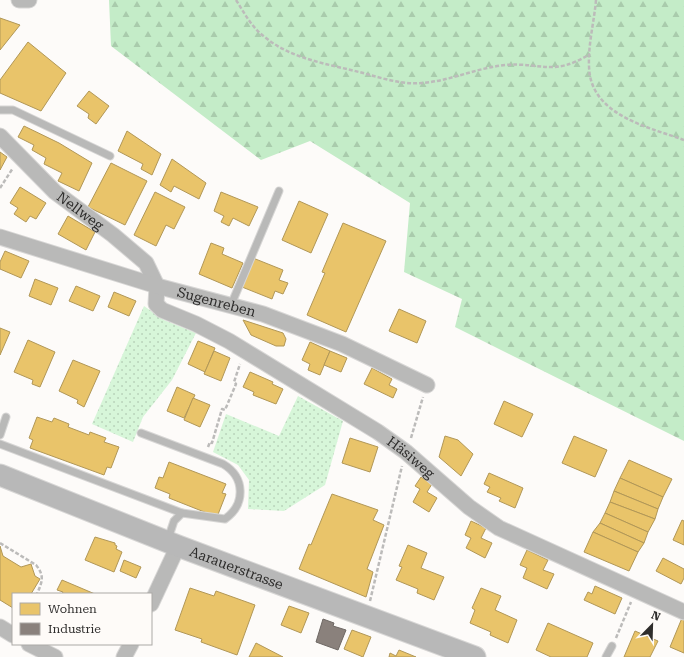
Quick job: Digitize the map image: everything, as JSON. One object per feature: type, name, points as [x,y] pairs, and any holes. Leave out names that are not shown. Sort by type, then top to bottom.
[{"type":"main road","name":"Aarauerstrasse","points":[[0,475],[173,544],[475,657]]},
{"type":"street","points":[[19,0],[29,0]]},
{"type":"street","name":"Nellweg","points":[[0,136],[55,192],[113,235],[146,263],[157,286]]},
{"type":"street","name":"Sugenreben","points":[[0,237],[157,286],[263,314],[342,344],[426,387]]},
{"type":"street","name":"Häsiweg","points":[[157,286],[156,304],[162,310],[196,324],[245,350],[378,432],[406,452],[469,507],[499,528],[684,612]]},
{"type":"street","points":[[152,601],[173,544]]},
{"type":"street","points":[[0,627],[12,634]]},
{"type":"street","points":[[31,645],[55,657]]},
{"type":"street","points":[[124,657],[130,645]]},
{"type":"lane","points":[[0,110],[13,110],[110,156]]},
{"type":"lane","points":[[231,306],[279,192]]},
{"type":"lane","points":[[0,435],[6,417]]},
{"type":"lane","points":[[0,444],[182,513],[225,519],[234,513],[241,494],[239,483],[230,468],[141,433]]},
{"type":"lane","points":[[173,544],[174,521],[182,513]]},
{"type":"lane","points":[[606,657],[612,646]]},
{"type":"path","points":[[236,0],[249,22],[265,38],[278,46],[313,60],[400,82],[421,83],[449,79],[505,65],[536,68],[562,67],[580,60],[590,54]]},
{"type":"path","points":[[596,0],[590,54],[590,75],[593,86],[609,107],[634,122],[684,140]]},
{"type":"path","points":[[0,188],[20,157]]},
{"type":"path","points":[[204,457],[217,430],[214,430],[222,409],[224,410],[236,384],[234,382],[245,350]]},
{"type":"path","points":[[411,440],[426,387]]},
{"type":"path","points":[[371,589],[404,458]]},
{"type":"path","points":[[0,543],[40,569],[43,575],[37,593]]},
{"type":"path","points":[[612,646],[636,590]]},
{"type":"green space","points":[[109,0],[684,0],[684,441],[455,327],[462,299],[404,272],[410,203],[310,141],[261,160],[111,46]]},
{"type":"green space","points":[[144,306],[164,320],[196,333],[172,380],[143,417],[133,442],[92,424]]},
{"type":"green space","points":[[298,396],[343,421],[325,485],[284,511],[248,509],[249,480],[238,465],[213,452],[226,414],[279,436]]},
{"type":"building: Wohnen","points":[[0,18],[20,25],[0,50]]},
{"type":"building: Wohnen","points":[[28,42],[66,73],[41,111],[0,93],[0,80]]},
{"type":"building: Wohnen","points":[[89,91],[109,106],[96,124],[88,118],[89,114],[77,106]]},
{"type":"building: Wohnen","points":[[24,126],[59,143],[92,163],[79,191],[58,181],[62,173],[44,164],[46,158],[32,150],[34,145],[18,137]]},
{"type":"building: Wohnen","points":[[127,131],[161,154],[152,175],[141,169],[143,164],[118,151]]},
{"type":"building: Wohnen","points":[[0,152],[7,157],[0,170]]},
{"type":"building: Wohnen","points":[[172,159],[206,183],[199,199],[174,186],[171,192],[160,185]]},
{"type":"building: Wohnen","points":[[111,163],[147,181],[125,225],[88,207]]},
{"type":"building: Wohnen","points":[[20,187],[46,203],[36,219],[30,216],[26,222],[14,214],[18,208],[10,203]]},
{"type":"building: Wohnen","points":[[155,192],[185,207],[174,229],[166,225],[156,246],[134,235]]},
{"type":"building: Wohnen","points":[[221,192],[258,207],[249,226],[233,218],[229,226],[221,222],[224,216],[214,211]]},
{"type":"building: Wohnen","points":[[299,201],[328,214],[311,253],[282,240]]},
{"type":"building: Wohnen","points":[[68,216],[95,232],[86,250],[58,234]]},
{"type":"building: Wohnen","points":[[343,223],[386,241],[346,332],[307,315],[325,273],[322,272]]},
{"type":"building: Wohnen","points":[[211,243],[224,248],[222,254],[243,263],[232,288],[199,274]]},
{"type":"building: Wohnen","points":[[5,251],[29,261],[21,278],[0,269],[0,262]]},
{"type":"building: Wohnen","points":[[253,258],[283,270],[279,280],[288,283],[283,294],[275,291],[272,299],[242,287]]},
{"type":"building: Wohnen","points":[[35,279],[58,288],[51,305],[29,296]]},
{"type":"building: Wohnen","points":[[76,286],[100,296],[93,311],[69,301]]},
{"type":"building: Wohnen","points":[[114,292],[136,301],[129,316],[108,307]]},
{"type":"building: Wohnen","points":[[399,309],[426,321],[417,343],[389,331]]},
{"type":"building: Wohnen","points":[[243,320],[283,333],[286,339],[284,346],[276,346],[251,335]]},
{"type":"building: Wohnen","points":[[0,328],[10,332],[0,355]]},
{"type":"building: Wohnen","points":[[28,340],[55,352],[40,387],[32,384],[33,380],[14,372]]},
{"type":"building: Wohnen","points":[[198,341],[215,348],[205,372],[188,364]]},
{"type":"building: Wohnen","points":[[310,342],[330,351],[320,375],[308,370],[310,364],[302,360]]},
{"type":"building: Wohnen","points":[[214,351],[230,358],[221,381],[204,374]]},
{"type":"building: Wohnen","points":[[330,351],[347,358],[341,372],[324,365]]},
{"type":"building: Wohnen","points":[[73,360],[100,371],[84,407],[77,403],[78,400],[59,391]]},
{"type":"building: Wohnen","points":[[372,368],[392,379],[389,385],[397,389],[393,398],[364,384]]},
{"type":"building: Wohnen","points":[[250,372],[273,382],[272,384],[283,389],[276,404],[253,395],[254,392],[243,387]]},
{"type":"building: Wohnen","points":[[177,387],[195,395],[184,418],[167,411]]},
{"type":"building: Wohnen","points":[[193,398],[210,405],[200,427],[184,420]]},
{"type":"building: Wohnen","points":[[504,401],[533,414],[522,437],[494,424]]},
{"type":"building: Wohnen","points":[[37,417],[52,422],[54,418],[69,424],[68,427],[89,435],[90,432],[106,438],[104,442],[119,447],[111,468],[107,467],[104,475],[30,448],[33,440],[29,438]]},
{"type":"building: Wohnen","points":[[445,436],[458,440],[473,454],[461,476],[439,457]]},
{"type":"building: Wohnen","points":[[574,436],[607,450],[595,477],[562,463]]},
{"type":"building: Wohnen","points":[[350,438],[378,447],[370,472],[342,463]]},
{"type":"building: Wohnen","points":[[629,460],[672,479],[663,497],[620,478]]},
{"type":"building: Wohnen","points":[[169,462],[226,484],[222,493],[226,494],[217,517],[169,498],[170,494],[155,488],[159,477],[163,478]]},
{"type":"building: Wohnen","points":[[489,473],[523,488],[515,508],[499,501],[501,498],[487,492],[490,487],[484,484]]},
{"type":"building: Wohnen","points":[[421,477],[432,484],[427,492],[437,498],[429,512],[413,502],[420,489],[415,486]]},
{"type":"building: Wohnen","points":[[620,478],[663,497],[658,509],[614,491]]},
{"type":"building: Wohnen","points":[[614,491],[658,509],[655,519],[610,502]]},
{"type":"building: Wohnen","points":[[332,494],[378,510],[373,520],[384,525],[367,569],[373,572],[366,597],[299,569],[309,544],[311,545]]},
{"type":"building: Wohnen","points":[[610,502],[655,519],[648,532],[605,513]]},
{"type":"building: Wohnen","points":[[605,513],[648,532],[644,543],[600,523]]},
{"type":"building: Wohnen","points":[[682,520],[684,521],[684,545],[673,540]]},
{"type":"building: Wohnen","points":[[471,521],[486,528],[481,538],[492,543],[485,558],[466,548],[471,538],[465,535]]},
{"type":"building: Wohnen","points":[[600,523],[644,543],[638,552],[593,532]]},
{"type":"building: Wohnen","points":[[593,532],[638,552],[629,571],[584,552]]},
{"type":"building: Wohnen","points":[[95,537],[115,543],[117,546],[116,549],[122,552],[114,572],[85,560]]},
{"type":"building: Wohnen","points":[[408,545],[427,553],[421,568],[444,577],[434,600],[417,593],[418,589],[396,580],[402,567],[399,566]]},
{"type":"building: Wohnen","points":[[0,546],[3,556],[21,567],[31,564],[35,576],[40,579],[32,593],[12,593],[12,607],[0,600]]},
{"type":"building: Wohnen","points":[[527,550],[548,560],[543,570],[554,574],[547,589],[523,578],[527,568],[520,565]]},
{"type":"building: Wohnen","points":[[663,558],[684,569],[684,578],[681,584],[656,571]]},
{"type":"building: Wohnen","points":[[124,560],[141,567],[136,578],[120,571]]},
{"type":"building: Wohnen","points":[[62,580],[93,593],[62,593],[57,590]]},
{"type":"building: Wohnen","points":[[595,586],[622,598],[615,614],[584,600],[588,592],[592,594]]},
{"type":"building: Wohnen","points":[[190,588],[214,596],[216,591],[255,605],[237,655],[201,642],[202,639],[175,630]]},
{"type":"building: Wohnen","points":[[481,588],[501,596],[495,610],[517,620],[508,643],[490,635],[491,632],[470,623],[475,610],[472,608]]},
{"type":"building: Wohnen","points":[[289,606],[309,613],[301,633],[281,625]]},
{"type":"building: Wohnen","points":[[682,618],[684,619],[684,653],[670,647]]},
{"type":"building: Wohnen","points":[[548,623],[593,643],[587,657],[551,657],[536,650]]},
{"type":"building: Wohnen","points":[[352,630],[371,637],[363,657],[344,649]]},
{"type":"building: Wohnen","points":[[635,631],[658,641],[650,657],[624,657]]},
{"type":"building: Wohnen","points":[[256,643],[283,657],[249,657]]},
{"type":"building: Wohnen","points":[[399,650],[416,657],[389,657],[390,653],[396,656]]},
{"type":"building: Industrie","points":[[323,619],[334,623],[333,626],[346,630],[338,650],[316,642]]}]
